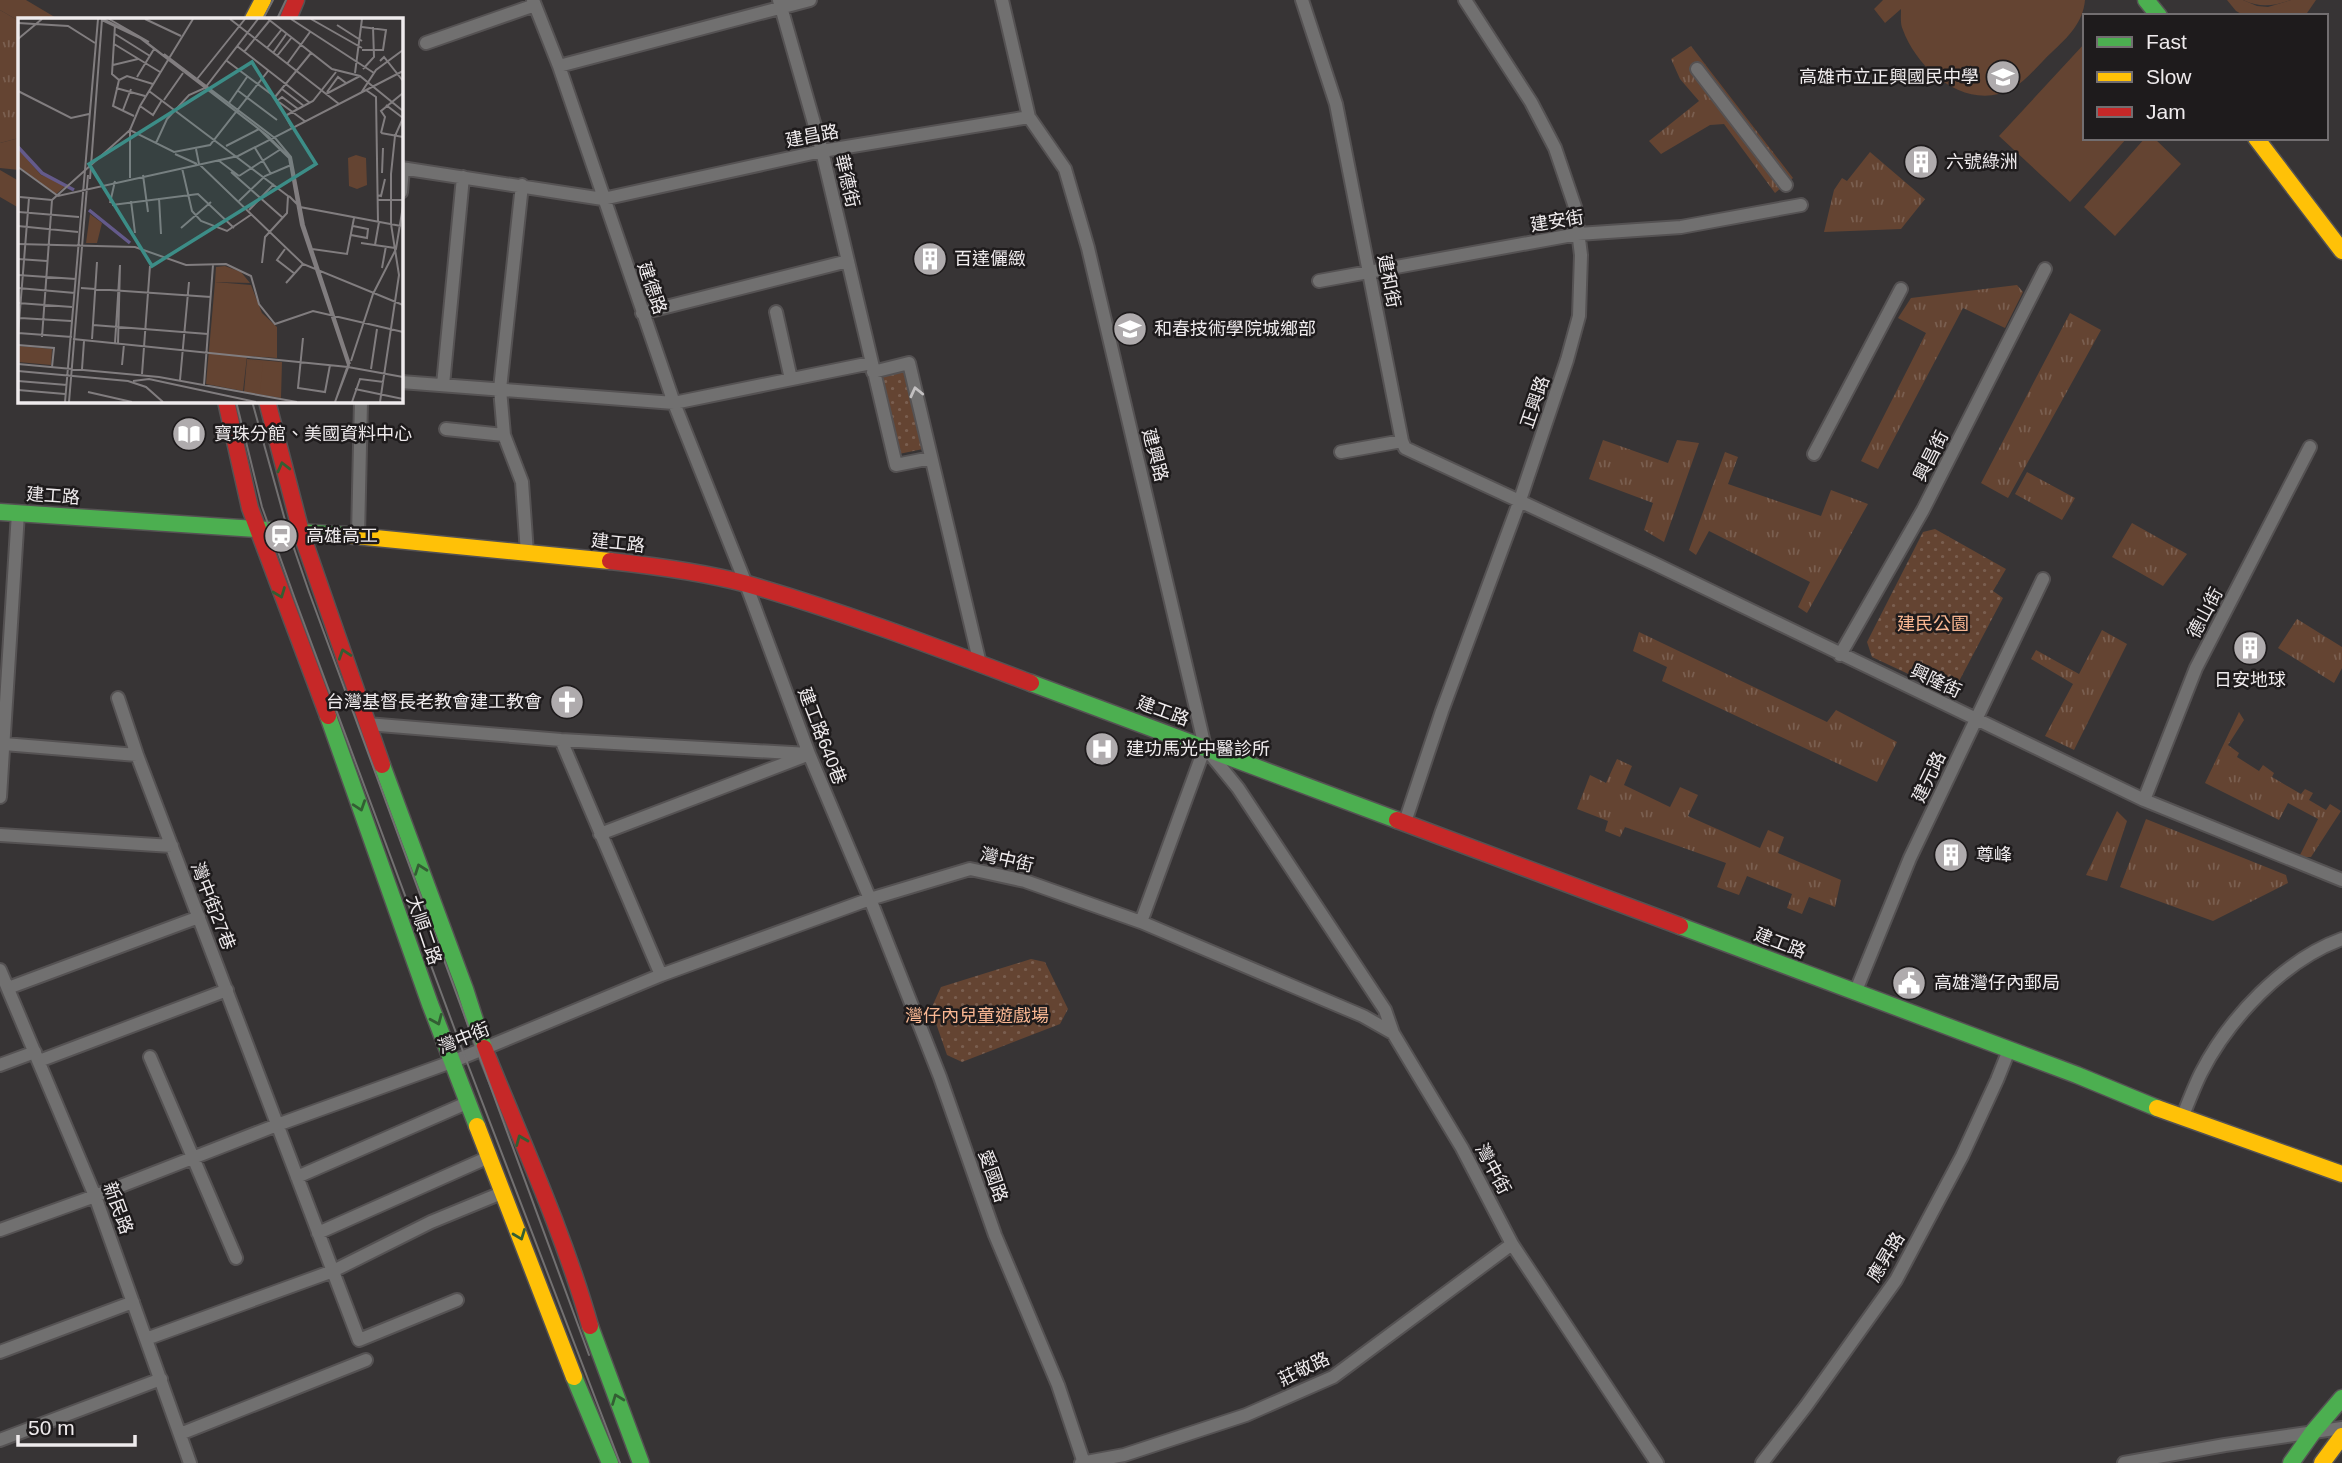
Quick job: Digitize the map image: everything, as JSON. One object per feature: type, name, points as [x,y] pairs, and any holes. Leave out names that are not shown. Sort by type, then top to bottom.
[{"type":"street","points":[[254,18],[263,0]]},
{"type":"street","points":[[288,18],[296,0]]},
{"type":"street","points":[[559,66],[780,4],[810,0]]},
{"type":"street","name":"建興路","points":[[1002,0],[1029,117],[1065,169],[1088,248],[1205,747]]},
{"type":"street","name":"建和街","points":[[1302,0],[1336,104],[1402,441]]},
{"type":"street","name":"正興路","points":[[1405,822],[1442,711],[1520,500],[1579,317],[1581,255],[1575,207],[1555,148],[1531,103],[1465,0]]},
{"type":"street","points":[[2146,0],[2157,14]]},
{"type":"street","points":[[426,43],[534,2]]},
{"type":"street","name":"建德路","points":[[534,2],[559,66],[674,402],[746,584]]},
{"type":"street","name":"華德街","points":[[780,4],[821,151],[896,465],[931,458]]},
{"type":"street","points":[[1697,69],[1786,185]]},
{"type":"street","name":"建昌路","points":[[603,199],[821,151],[1029,117]]},
{"type":"street","points":[[2258,140],[2342,251]]},
{"type":"street","points":[[402,168],[603,199]]},
{"type":"street","points":[[443,385],[463,177]]},
{"type":"street","points":[[522,185],[500,389],[504,435],[522,482],[527,553]]},
{"type":"street","name":"建安街","points":[[1319,281],[1578,234],[1681,227],[1801,205]]},
{"type":"street","points":[[642,313],[848,261]]},
{"type":"street","name":"興昌街","points":[[1840,655],[1923,510],[2045,269]]},
{"type":"street","points":[[1814,454],[1901,289]]},
{"type":"street","points":[[776,312],[791,379]]},
{"type":"street","points":[[402,382],[674,402],[791,379],[909,363],[980,664]]},
{"type":"street","name":"大順二路","points":[[226,402],[250,508],[276,584],[330,722],[430,1004],[563,1350],[610,1463]]},
{"type":"street","name":"大順二路","points":[[267,402],[301,532],[367,724],[465,989],[484,1048],[540,1187],[581,1296],[594,1341],[641,1463]]},
{"type":"street","points":[[358,536],[361,402]]},
{"type":"street","points":[[446,429],[504,435]]},
{"type":"street","points":[[1341,452],[1402,441],[1405,448],[1520,500]]},
{"type":"street","name":"德山街","points":[[2144,800],[2196,668],[2310,447]]},
{"type":"street","name":"興隆街","points":[[1520,500],[2144,800],[2342,880]]},
{"type":"street","name":"建工路","points":[[0,512],[358,536],[656,566],[746,584],[916,640],[2009,1050],[2182,1118],[2342,1174]]},
{"type":"street","points":[[0,797],[4,692],[18,513]]},
{"type":"street","name":"建元路","points":[[1855,993],[1910,859],[2043,579]]},
{"type":"street","name":"建工路640巷","points":[[746,584],[809,754],[870,899]]},
{"type":"street","name":"灣中街27巷","points":[[118,698],[137,755],[359,1339],[457,1300]]},
{"type":"street","points":[[367,724],[561,740],[809,754]]},
{"type":"street","points":[[561,740],[661,975]]},
{"type":"street","points":[[4,744],[137,755]]},
{"type":"street","points":[[1140,922],[1205,747]]},
{"type":"street","name":"建工路","points":[[1205,747],[1238,788],[1385,1010],[1392,1033]]},
{"type":"street","points":[[600,834],[809,754]]},
{"type":"street","points":[[0,835],[172,846]]},
{"type":"street","name":"灣中街","points":[[0,1230],[453,1061],[661,975],[870,899],[970,869],[1025,881],[1140,922],[1363,1016],[1392,1033],[1462,1148],[1512,1244],[1657,1463]]},
{"type":"street","name":"愛國路","points":[[870,899],[940,1077],[995,1235],[1058,1385],[1083,1463]]},
{"type":"street","points":[[8,988],[199,917]]},
{"type":"street","points":[[2182,1118],[2201,1072],[2229,1031],[2273,980],[2324,946],[2342,939]]},
{"type":"street","name":"新民路","points":[[0,970],[95,1196],[190,1463]]},
{"type":"street","points":[[0,1065],[37,1057],[227,990]]},
{"type":"street","name":"應昇路","points":[[1762,1463],[1896,1280],[1962,1156],[2009,1050]]},
{"type":"street","points":[[150,1057],[236,1258]]},
{"type":"street","points":[[298,1177],[469,1102]]},
{"type":"street","points":[[318,1233],[489,1157]]},
{"type":"street","points":[[146,1339],[333,1271],[431,1223],[504,1192]]},
{"type":"street","name":"莊敬路","points":[[1083,1463],[1124,1455],[1246,1415],[1333,1377],[1512,1244]]},
{"type":"street","points":[[0,1352],[133,1302]]},
{"type":"street","points":[[180,1434],[366,1360]]},
{"type":"street","points":[[0,1440],[160,1379]]},
{"type":"street","points":[[2291,1463],[2342,1398]]},
{"type":"street","points":[[2124,1463],[2342,1428]]},
{"type":"street","points":[[2322,1463],[2342,1436]]},
{"type":"green space","points":[[0,0],[26,0],[56,18],[18,18],[18,20],[0,10]]},
{"type":"green space","points":[[1883,0],[2085,0],[2074,29],[2022,81],[2012,89],[1995,95],[1978,95],[1946,84],[1932,73],[1910,45],[1901,25],[1901,9],[1885,23],[1874,9]]},
{"type":"green space","points":[[2227,0],[2243,0],[2268,7],[2291,0],[2316,0],[2306,14],[2241,14]]},
{"type":"green space","points":[[2243,0],[2291,0],[2267,5]]},
{"type":"green space","points":[[0,10],[18,20],[18,138],[0,143]]},
{"type":"green space","points":[[2083,45],[2083,140],[2125,140],[2070,202],[1999,136]]},
{"type":"green space","points":[[1691,46],[1793,178],[1775,193],[1724,124],[1710,125],[1661,154],[1649,141],[1699,101],[1680,79],[1671,59]]},
{"type":"green space","points":[[18,138],[18,170],[0,168],[0,143]]},
{"type":"green space","points":[[2143,140],[2156,140],[2181,164],[2115,236],[2084,207]]},
{"type":"green space","points":[[1870,152],[1925,199],[1901,229],[1824,232],[1834,190],[1842,178],[1847,181]]},
{"type":"green space","points":[[0,170],[18,180],[18,207],[0,197]]},
{"type":"green space","points":[[2017,285],[2023,292],[2005,328],[1963,308],[1878,469],[1861,461],[1926,333],[1898,318],[1911,298]]},
{"type":"green space","points":[[2070,313],[2101,330],[2008,498],[1981,483]]},
{"type":"green space","points":[[904,370],[923,449],[899,454],[880,375]]},
{"type":"green space","points":[[1603,440],[1668,463],[1677,440],[1699,443],[1664,542],[1644,530],[1653,503],[1589,479]]},
{"type":"green space","points":[[1725,452],[1738,457],[1728,484],[1821,516],[1831,490],[1868,504],[1807,613],[1798,607],[1810,582],[1709,531],[1696,555],[1689,550]]},
{"type":"green space","points":[[2027,472],[2075,498],[2062,520],[2015,494]]},
{"type":"green space","points":[[2132,523],[2187,554],[2163,586],[2112,557]]},
{"type":"green space","name":"建民公園","points":[[1935,529],[2006,569],[1993,591],[2003,598],[1957,685],[1947,692],[1872,657],[1867,642],[1923,532]]},
{"type":"green space","points":[[2297,619],[2342,647],[2342,668],[2334,683],[2278,648]]},
{"type":"green space","points":[[2102,630],[2127,644],[2074,750],[2045,736],[2073,684],[2031,659],[2036,650],[2079,674]]},
{"type":"green space","points":[[1639,632],[1827,722],[1836,710],[1897,742],[1877,782],[1662,681],[1667,667],[1633,651]]},
{"type":"green space","points":[[2239,712],[2244,720],[2228,745],[2239,753],[2237,757],[2259,771],[2263,765],[2274,773],[2272,777],[2301,794],[2305,789],[2313,793],[2309,800],[2326,810],[2330,804],[2341,811],[2311,857],[2299,857],[2318,819],[2288,803],[2279,820],[2205,783]]},
{"type":"green space","points":[[1617,759],[1632,766],[1624,785],[1670,807],[1680,787],[1698,795],[1688,816],[1760,848],[1768,830],[1784,837],[1778,853],[1841,880],[1835,907],[1809,897],[1802,914],[1787,908],[1792,894],[1747,876],[1739,895],[1717,887],[1726,863],[1625,827],[1620,837],[1605,831],[1608,821],[1577,809],[1590,775],[1606,783]]},
{"type":"green space","points":[[2117,811],[2127,821],[2107,881],[2086,875]]},
{"type":"green space","points":[[2146,819],[2286,875],[2288,883],[2213,921],[2120,887]]},
{"type":"green space","name":"灣仔內兒童遊戲場","points":[[1031,959],[1045,962],[1068,1009],[1060,1024],[962,1062],[947,1055],[931,1009],[941,987]]},
{"type":"tram line","points":[[264,18],[273,0]]},
{"type":"tram line","points":[[277,18],[286,0]]},
{"type":"tram line","points":[[236,402],[262,507],[295,599],[465,1057],[620,1463]]},
{"type":"tram line","points":[[252,402],[288,531],[309,592],[589,1355]]},
{"type":"traffic: fast","points":[[2146,0],[2157,14]]},
{"type":"traffic: fast","points":[[0,512],[345,535]]},
{"type":"traffic: fast","points":[[1031,683],[1397,820]]},
{"type":"traffic: fast","points":[[328,716],[430,1004],[477,1126]]},
{"type":"traffic: fast","points":[[382,765],[465,989],[484,1048]]},
{"type":"traffic: fast","points":[[1680,926],[2077,1075],[2157,1108]]},
{"type":"traffic: fast","points":[[590,1326],[641,1463]]},
{"type":"traffic: fast","points":[[574,1377],[610,1463]]},
{"type":"traffic: fast","points":[[2291,1463],[2342,1398]]},
{"type":"traffic: slow","points":[[254,18],[263,0]]},
{"type":"traffic: slow","points":[[2258,140],[2342,251]]},
{"type":"traffic: slow","points":[[345,535],[610,561]]},
{"type":"traffic: slow","points":[[2157,1108],[2342,1174]]},
{"type":"traffic: slow","points":[[477,1126],[574,1377]]},
{"type":"traffic: slow","points":[[2322,1463],[2342,1436]]},
{"type":"traffic: jam","points":[[288,18],[296,0]]},
{"type":"traffic: jam","points":[[226,402],[250,508],[328,716]]},
{"type":"traffic: jam","points":[[267,402],[301,532],[382,765]]},
{"type":"traffic: jam","points":[[610,561],[679,570],[747,584],[855,618],[1031,683]]},
{"type":"traffic: jam","points":[[1397,820],[1680,926]]},
{"type":"traffic: jam","points":[[484,1048],[554,1221],[590,1326]]},
{"type":"place","name":"高雄市立正興國民中學","points":[[2003,77]]},
{"type":"place","name":"六號綠洲","points":[[1921,162]]},
{"type":"place","name":"百達儷緻","points":[[930,259]]},
{"type":"place","name":"和春技術學院城鄉部","points":[[1130,329]]},
{"type":"place","name":"寶珠分館、美國資料中心","points":[[189,434]]},
{"type":"place","name":"高雄高工","points":[[281,536]]},
{"type":"place","name":"日安地球","points":[[2250,648]]},
{"type":"place","name":"台灣基督長老教會建工教會","points":[[567,702]]},
{"type":"place","name":"建功馬光中醫診所","points":[[1102,749]]},
{"type":"place","name":"尊峰","points":[[1951,855]]},
{"type":"place","name":"高雄灣仔內郵局","points":[[1909,983]]}]
